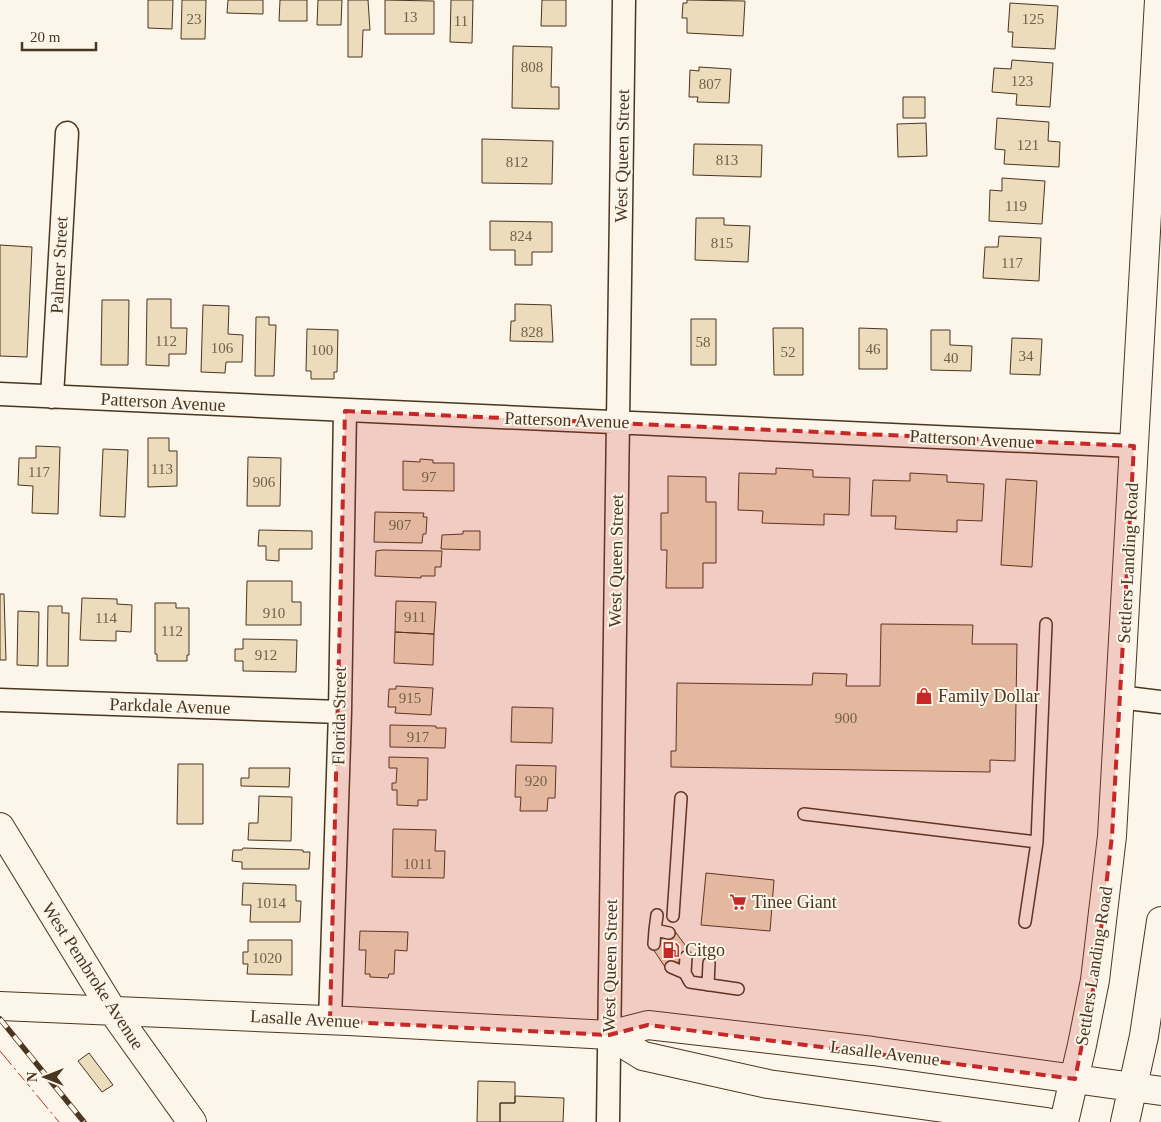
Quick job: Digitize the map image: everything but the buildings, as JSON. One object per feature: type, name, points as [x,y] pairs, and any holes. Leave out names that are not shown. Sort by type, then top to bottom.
[{"type":"main road","name":"Settlers Landing Road","points":[[1064,1122],[1075,1079],[1095,980],[1108,880],[1159,0]]},
{"type":"main road","name":"West Pembroke Avenue","points":[[0,827],[112,1010],[192,1122]]},
{"type":"main road","points":[[1125,1122],[1134,1087],[1161,921]]},
{"type":"main road","name":"Lasalle Avenue","points":[[0,1006],[330,1020],[609,1035],[648,1025],[873,1051],[1161,1091]]},
{"type":"main road","name":"Lasalle Avenue","points":[[609,1035],[642,1056],[768,1084],[1047,1122]]},
{"type":"street","name":"West Queen Street","points":[[608,1122],[624,0]]},
{"type":"street","name":"Palmer Street","points":[[52,397],[67,133]]},
{"type":"street","name":"Patterson Avenue","points":[[0,394],[346,412],[618,421],[1134,446]]},
{"type":"street","name":"Florida Street","points":[[330,1020],[340,712],[346,412]]},
{"type":"street","points":[[1120,697],[1161,702]]},
{"type":"street","name":"Parkdale Avenue","points":[[0,700],[340,712]]},
{"type":"lane","points":[[1025,922],[1037,842],[1046,624]]},
{"type":"lane","points":[[673,916],[681,798]]},
{"type":"lane","points":[[804,814],[1037,842]]},
{"type":"lane","points":[[654,944],[656,915]]},
{"type":"lane","points":[[655,930],[669,933]]},
{"type":"lane","points":[[686,956],[685,973],[690,982],[738,989]]},
{"type":"lane","points":[[708,985],[709,963]]},
{"type":"lane","points":[[670,967],[685,973]]},
{"type":"highlighted area","points":[[345,411],[1134,446],[1112,836],[1095,980],[1075,1079],[648,1025],[609,1035],[330,1021]]},
{"type":"railway","points":[[0,1019],[84,1122]]},
{"type":"power","points":[[0,1051],[59,1122]]},
{"type":"place","name":"Family Dollar","points":[[924,696]]},
{"type":"place","name":"Tinee Giant","points":[[738,902]]},
{"type":"place","name":"Citgo","points":[[671,950]]}]
